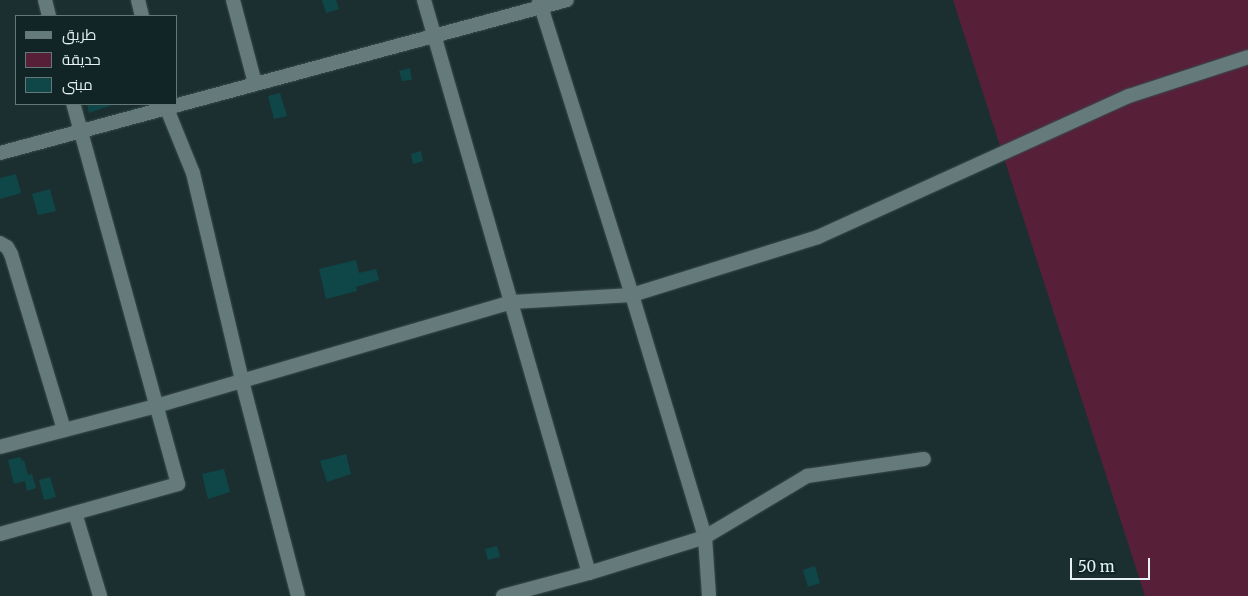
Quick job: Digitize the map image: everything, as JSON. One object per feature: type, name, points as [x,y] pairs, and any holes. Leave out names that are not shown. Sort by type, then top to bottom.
[{"type":"street","points":[[45,0],[49,15]]},
{"type":"street","points":[[138,0],[142,15]]},
{"type":"street","points":[[233,0],[255,83]]},
{"type":"street","points":[[424,0],[590,573]]},
{"type":"street","points":[[178,103],[541,4],[567,0]]},
{"type":"street","points":[[541,4],[705,537],[709,596]]},
{"type":"street","points":[[0,447],[156,406],[512,302],[632,295],[818,237],[1129,96],[1248,57]]},
{"type":"street","points":[[0,534],[178,484],[73,105]]},
{"type":"street","points":[[0,154],[165,106],[193,173],[242,381],[298,596]]},
{"type":"street","points":[[0,243],[7,247],[11,254],[64,430]]},
{"type":"street","points":[[504,596],[590,573],[705,537],[808,476],[924,459]]},
{"type":"street","points":[[76,513],[100,596]]},
{"type":"green space","points":[[953,0],[1248,0],[1248,596],[1145,596]]},
{"type":"building","points":[[322,0],[336,0],[339,9],[326,13]]},
{"type":"building","points":[[410,68],[412,80],[402,81],[399,71]]},
{"type":"building","points":[[280,93],[287,116],[274,119],[268,96]]},
{"type":"building","points":[[87,105],[112,105],[89,113]]},
{"type":"building","points":[[421,151],[423,161],[413,164],[411,154]]},
{"type":"building","points":[[16,174],[21,193],[0,199],[0,178]]},
{"type":"building","points":[[50,189],[56,211],[38,215],[32,194]]},
{"type":"building","points":[[356,260],[359,273],[376,269],[379,280],[356,287],[357,291],[326,299],[319,269]]},
{"type":"building","points":[[346,454],[351,474],[327,482],[320,461]]},
{"type":"building","points":[[20,457],[22,461],[24,460],[28,475],[32,474],[36,488],[27,491],[25,481],[14,484],[8,460]]},
{"type":"building","points":[[224,469],[230,492],[208,499],[202,474]]},
{"type":"building","points":[[50,477],[56,497],[44,500],[39,480]]},
{"type":"building","points":[[497,546],[500,557],[488,560],[485,549]]},
{"type":"building","points":[[815,566],[820,583],[808,587],[803,570]]}]
